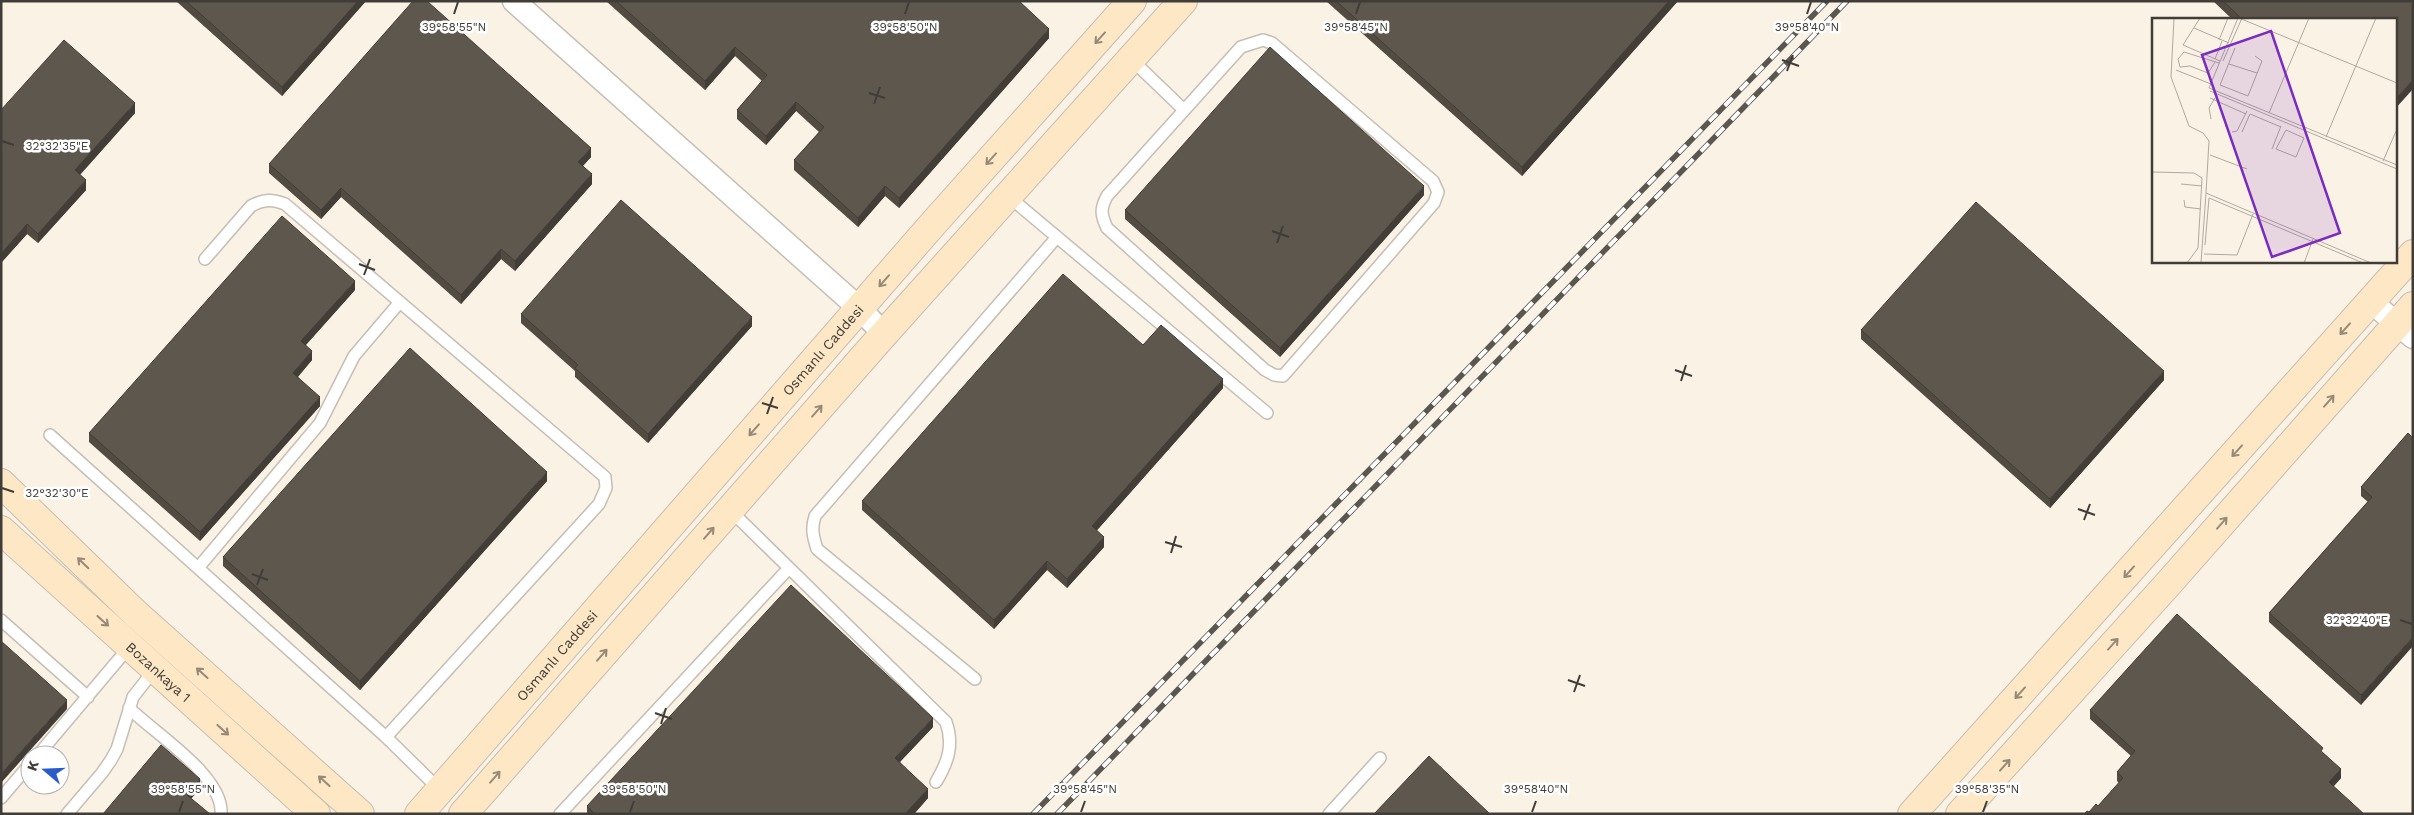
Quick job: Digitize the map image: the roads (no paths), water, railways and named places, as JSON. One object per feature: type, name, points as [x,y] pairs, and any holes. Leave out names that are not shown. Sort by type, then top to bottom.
[{"type":"street","points":[[514,1],[860,309],[884,334]]},
{"type":"street","points":[[472,810],[884,334],[1183,1]]},
{"type":"street","points":[[1128,5],[1152,36]]},
{"type":"street","name":"Osmanlı Caddesi","points":[[419,814],[1128,5]]},
{"type":"street","points":[[1912,814],[2413,254]]},
{"type":"street","points":[[1960,814],[2408,322],[2370,301]]},
{"type":"street","points":[[1,483],[136,614],[360,814]]},
{"type":"street","name":"Bozankaya 1","points":[[1,530],[316,814]]},
{"type":"lane","points":[[1263,40],[1272,43],[1433,181],[1438,192],[1434,204],[1283,376],[1274,375],[1265,370],[1107,228],[1102,216],[1101,207],[1107,196],[1184,110],[1241,47],[1263,40]]},
{"type":"lane","points":[[1131,59],[1184,110]]},
{"type":"lane","points":[[1008,196],[1267,414]]},
{"type":"lane","points":[[205,259],[251,206],[260,201],[272,199],[285,204],[605,477],[606,488],[599,504],[386,737]]},
{"type":"lane","points":[[975,679],[817,549],[811,533],[812,524],[815,516],[1057,237]]},
{"type":"lane","points":[[198,568],[320,422],[354,356],[400,302]]},
{"type":"lane","points":[[50,435],[386,737],[440,790]]},
{"type":"lane","points":[[730,510],[946,722],[950,735],[950,753],[936,782]]},
{"type":"lane","points":[[560,814],[789,568]]},
{"type":"lane","points":[[1,620],[88,697]]},
{"type":"lane","points":[[47,745],[130,646]]},
{"type":"lane","points":[[67,814],[102,773],[117,749],[133,697],[155,669]]},
{"type":"lane","points":[[129,708],[205,776],[219,796],[221,814]]},
{"type":"lane","points":[[1329,814],[1380,758]]},
{"type":"lane","points":[[1,798],[20,776]]},
{"type":"railway","points":[[1033,814],[1827,1]]},
{"type":"railway","points":[[1057,814],[1847,1]]}]
